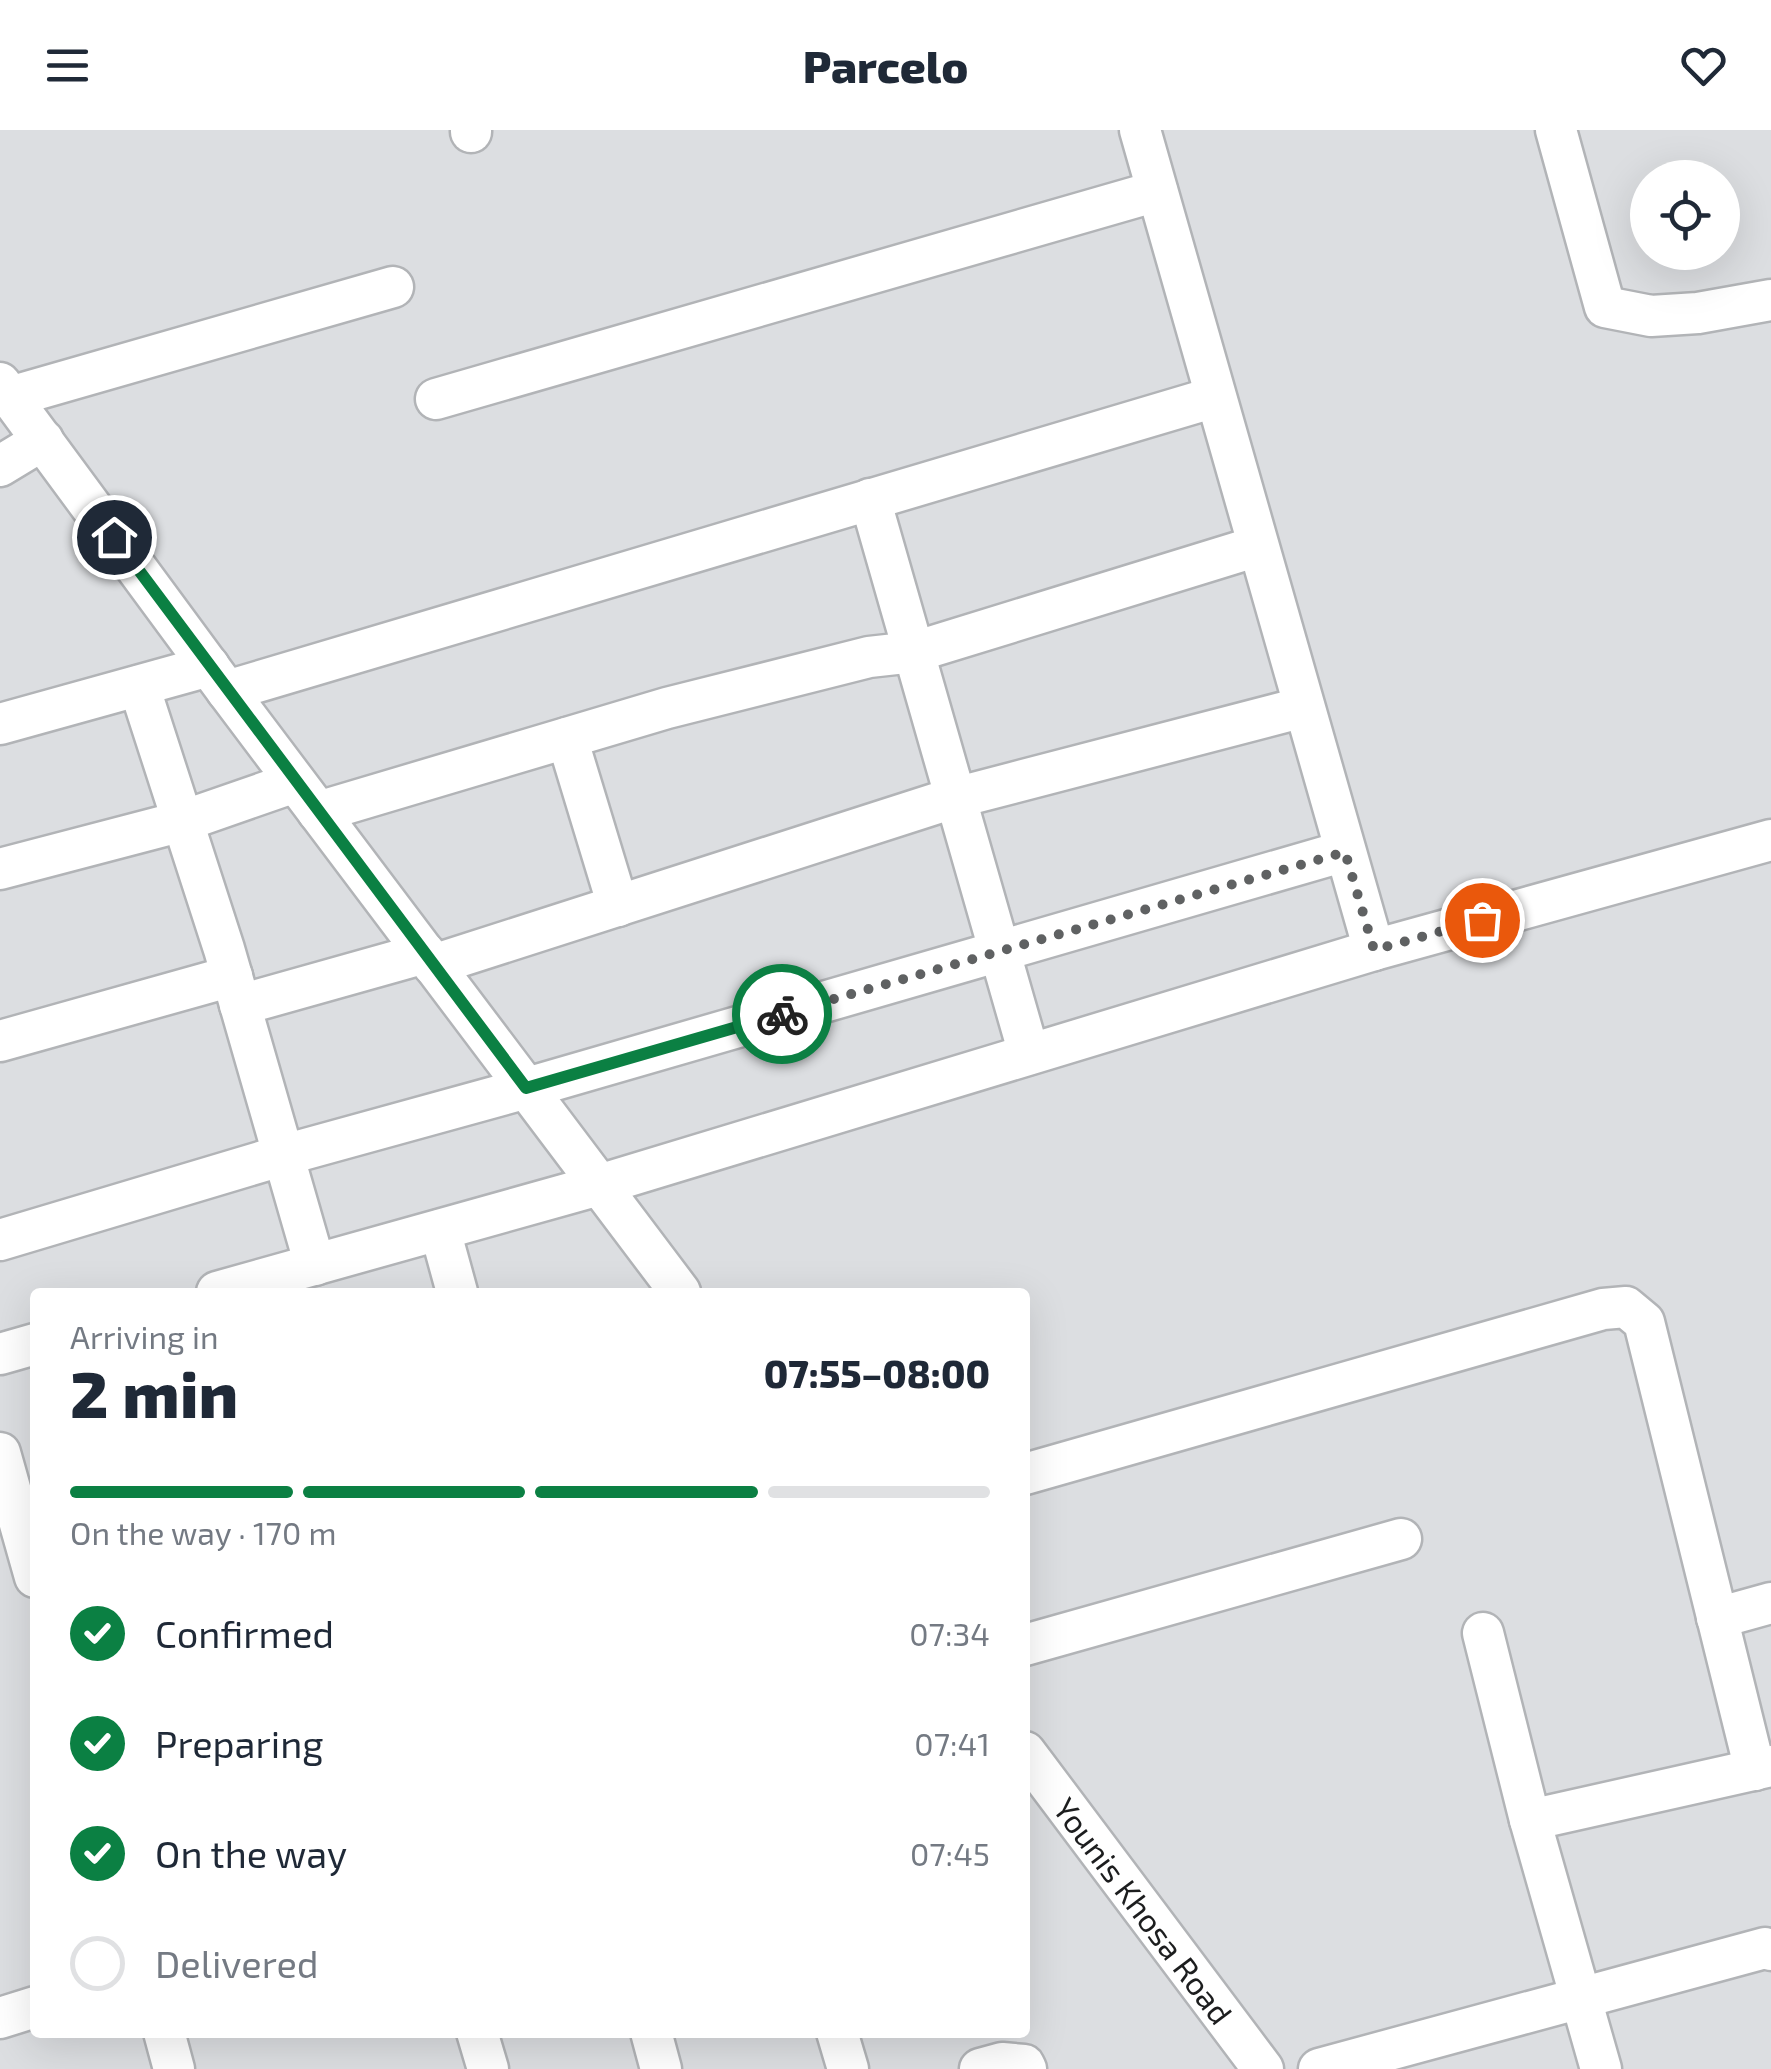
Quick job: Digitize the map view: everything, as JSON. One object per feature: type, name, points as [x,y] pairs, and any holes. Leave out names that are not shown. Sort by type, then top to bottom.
[{"type":"street","points":[[1140,130],[1374,950]]},
{"type":"street","points":[[1556,130],[1605,307],[1652,316],[1771,300]]},
{"type":"street","points":[[436,399],[1157,192]]},
{"type":"street","points":[[393,287],[5,390],[677,1288]]},
{"type":"street","points":[[0,724],[139,686],[218,678],[870,500],[1215,396]]},
{"type":"street","points":[[0,466],[43,440]]},
{"type":"street","points":[[870,500],[1029,1054]]},
{"type":"street","points":[[0,870],[183,821],[567,738],[667,708],[869,657],[914,652],[1258,546]]},
{"type":"street","points":[[139,686],[236,990],[315,1265]]},
{"type":"street","points":[[0,1041],[236,990],[429,959],[618,906],[957,797],[1304,707]]},
{"type":"street","points":[[567,738],[618,906]]},
{"type":"street","points":[[232,1288],[599,1184],[1374,950],[1771,840]]},
{"type":"street","points":[[0,1240],[1345,852]]},
{"type":"street","points":[[440,1230],[456,1288]]},
{"type":"street","points":[[1030,1473],[1603,1308],[1626,1307],[1644,1322],[1717,1618],[1763,1768],[1530,1820]]},
{"type":"street","points":[[0,1354],[30,1345]]},
{"type":"street","points":[[0,1453],[30,1559]]},
{"type":"street","points":[[1030,1644],[1401,1539]]},
{"type":"street","points":[[1717,1618],[1771,1604]]},
{"type":"street","points":[[1483,1633],[1530,1820],[1601,2069]]},
{"type":"street","name":"Younis Khosa Road","points":[[1030,1765],[1263,2069]]},
{"type":"street","points":[[1319,2069],[1764,1948],[1771,1950]]},
{"type":"street","points":[[0,2018],[30,2009]]},
{"type":"street","points":[[166,2038],[174,2069]]},
{"type":"street","points":[[479,2038],[488,2069]]},
{"type":"street","points":[[653,2038],[662,2069]]},
{"type":"street","points":[[839,2038],[848,2069]]},
{"type":"street","points":[[980,2069],[1002,2063],[1024,2065],[1026,2069]]},
{"type":"way so far","points":[[782,1014],[1345,852],[1374,950],[1482,920]]},
{"type":"route","points":[[114,537],[526,1088],[782,1014]]}]
